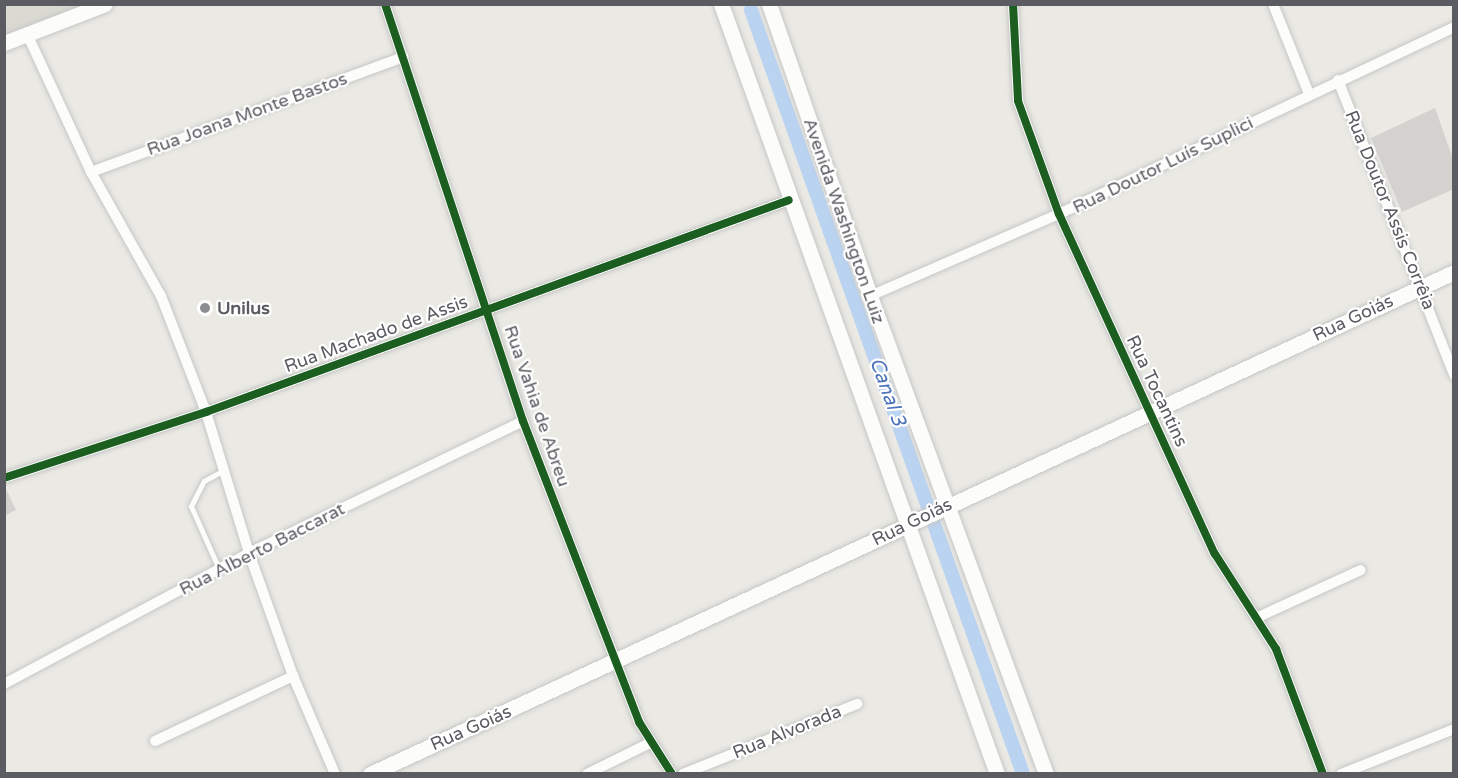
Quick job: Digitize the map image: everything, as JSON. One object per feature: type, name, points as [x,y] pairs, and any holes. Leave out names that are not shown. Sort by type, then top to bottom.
[{"type":"main road","points":[[4,43],[105,4]]},
{"type":"main road","points":[[721,4],[789,200],[912,522],[997,774]]},
{"type":"main road","name":"Avenida Washington Luiz","points":[[769,4],[941,507],[1046,774]]},
{"type":"main road","name":"Rua Goiás","points":[[370,774],[615,663],[941,507],[1454,272]]},
{"type":"street","name":"Rua Vahia de Abreu","points":[[386,4],[523,421],[615,663],[651,743],[672,774]]},
{"type":"street","name":"Rua Tocantins","points":[[1013,4],[1018,101],[1059,214],[1215,554],[1276,649],[1323,774]]},
{"type":"street","points":[[1273,4],[1309,94]]},
{"type":"street","name":"Rua Doutor Luís Suplici","points":[[870,296],[1059,214],[1454,27]]},
{"type":"street","points":[[27,34],[92,172],[161,296],[206,412],[249,553],[293,676],[334,774]]},
{"type":"street","name":"Rua Joana Monte Bastos","points":[[92,172],[403,57]]},
{"type":"street","name":"Rua Doutor Assis Corrêia","points":[[1338,80],[1422,286],[1454,375]]},
{"type":"street","name":"Rua Machado de Assis","points":[[4,478],[206,412],[789,200]]},
{"type":"street","name":"Rua Alberto Baccarat","points":[[4,684],[249,553],[523,421]]},
{"type":"street","points":[[1256,618],[1361,570]]},
{"type":"street","points":[[155,741],[293,676]]},
{"type":"street","name":"Rua Alvorada","points":[[683,774],[857,705]]},
{"type":"street","points":[[1341,774],[1454,729]]},
{"type":"street","points":[[587,774],[651,743]]},
{"type":"lane","points":[[219,569],[191,506],[204,481],[224,470]]},
{"type":"shaded area","points":[[5,5],[83,5],[5,35]]},
{"type":"building","points":[[1435,108],[1454,162],[1454,189],[1402,212],[1371,138]]},
{"type":"building","points":[[4,485],[16,510],[4,516]]},
{"type":"waterway","name":"Canal 3","points":[[751,10],[1023,774]]},
{"type":"cycle path","points":[[385,4],[523,421],[639,722],[672,774]]},
{"type":"cycle path","points":[[1013,4],[1018,101],[1059,214],[1215,554],[1276,649],[1323,774]]},
{"type":"cycle path","points":[[4,478],[206,412],[789,200]]},
{"type":"place","name":"Unilus","points":[[205,308]]}]
